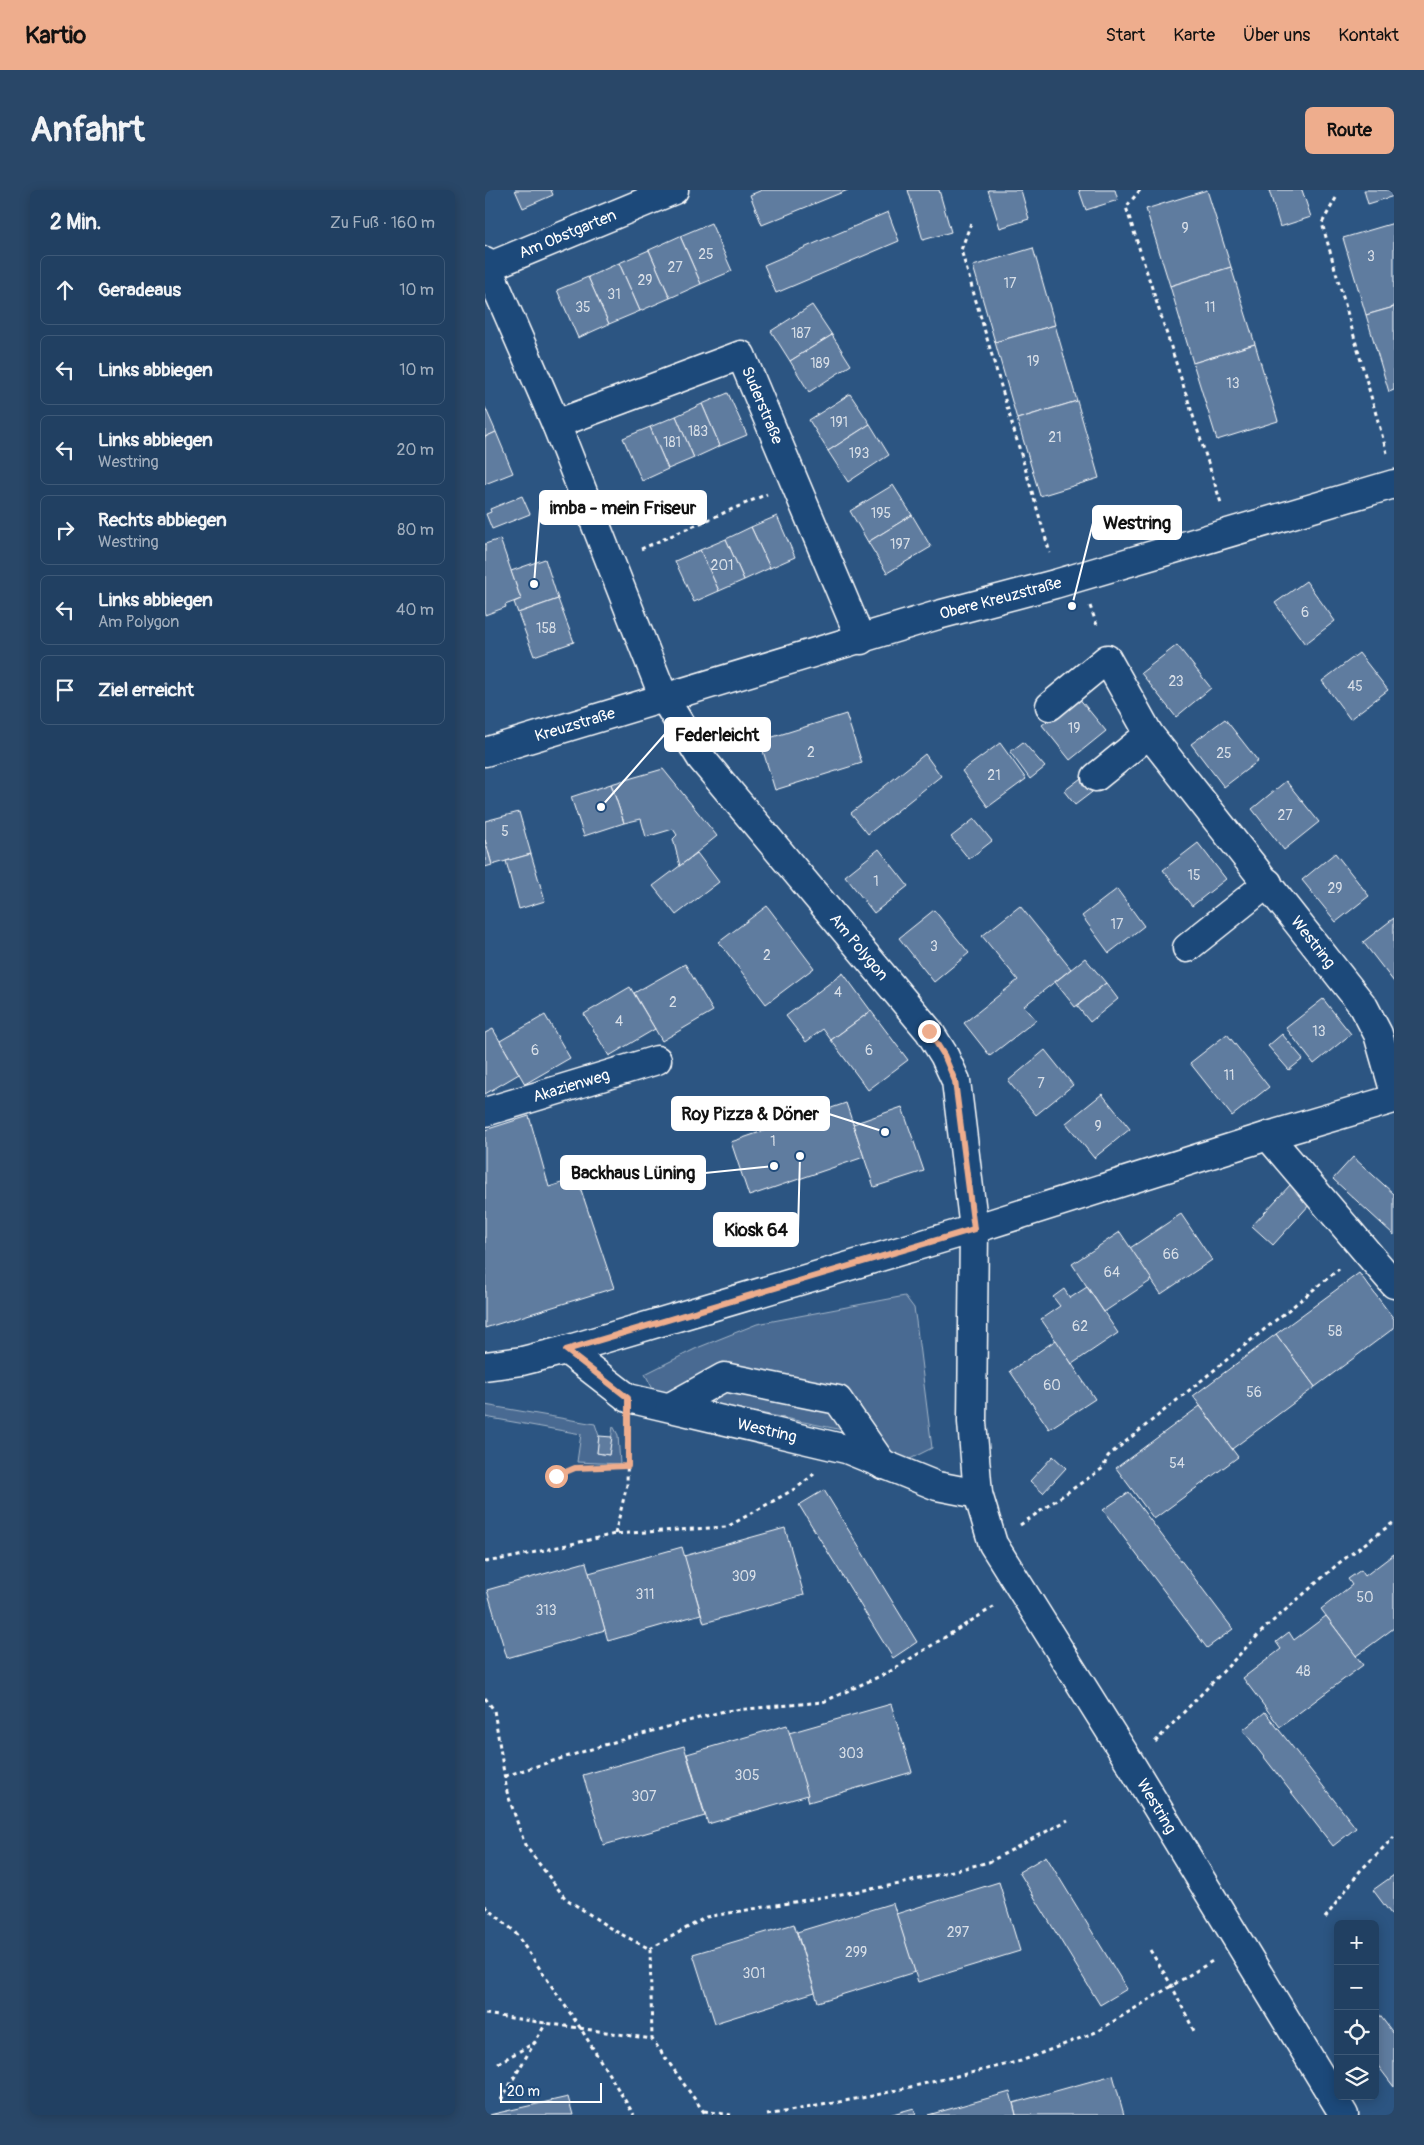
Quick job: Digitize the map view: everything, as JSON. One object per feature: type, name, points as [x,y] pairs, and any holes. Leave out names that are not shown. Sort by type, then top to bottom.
[{"type":"street","name":"Am Obstgarten","points":[[487,264],[674,190]]},
{"type":"street","points":[[487,264],[556,424],[664,698]]},
{"type":"street","name":"Suderstraße","points":[[556,424],[741,355],[861,640]]},
{"type":"street","name":"Obere Kreuzstraße","points":[[664,698],[939,615],[1065,581],[1394,484]]},
{"type":"street","name":"Westring","points":[[1050,706],[1107,659],[1149,734],[1364,1007],[1386,1028],[1394,1090]]},
{"type":"street","name":"Kreuzstraße","points":[[485,752],[664,698]]},
{"type":"street","name":"Am Polygon","points":[[664,698],[701,758],[929,1031],[944,1055],[955,1081],[974,1229]]},
{"type":"street","points":[[1096,777],[1149,734]]},
{"type":"street","points":[[1187,948],[1268,883]]},
{"type":"street","name":"Akazienweg","points":[[485,1112],[657,1060]]},
{"type":"street","points":[[485,1366],[522,1362],[566,1350],[974,1229],[1268,1136],[1394,1099]]},
{"type":"street","points":[[1268,1136],[1394,1284]]},
{"type":"street","name":"Westring","points":[[974,1229],[972,1422],[977,1494],[993,1544],[1132,1766],[1344,2115]]},
{"type":"street","name":"Westring","points":[[566,1350],[628,1398],[846,1449],[937,1486],[958,1492],[977,1494]]},
{"type":"street","points":[[670,1407],[724,1377],[839,1400],[883,1465]]},
{"type":"path","points":[[1140,190],[1126,207],[1221,503]]},
{"type":"path","points":[[1337,198],[1322,223],[1388,456]]},
{"type":"path","points":[[971,223],[961,250],[1051,560]]},
{"type":"path","points":[[641,548],[795,482]]},
{"type":"path","points":[[993,1544],[1103,1468],[1108,1456],[1363,1249]]},
{"type":"path","points":[[615,1534],[627,1485],[628,1398]]},
{"type":"path","points":[[485,1562],[615,1534],[727,1527],[798,1486],[846,1449]]},
{"type":"path","points":[[556,1476],[575,1468],[628,1466]]},
{"type":"path","points":[[1132,1766],[1265,1628],[1339,1563],[1394,1522]]},
{"type":"path","points":[[505,1776],[614,1742],[724,1711],[823,1702],[889,1672],[1021,1590]]},
{"type":"path","points":[[485,1698],[494,1710],[507,1792],[525,1845],[565,1898],[613,1930],[650,1949]]},
{"type":"path","points":[[650,1949],[706,1918],[900,1884],[989,1862],[1068,1820]]},
{"type":"path","points":[[1325,1918],[1360,1871],[1394,1837]]},
{"type":"path","points":[[485,1906],[514,1931],[581,2028],[634,2115]]},
{"type":"path","points":[[767,2115],[872,2096],[1021,2061],[1095,2032],[1240,1945]]},
{"type":"path","points":[[650,1949],[653,2039],[706,2115]]},
{"type":"path","points":[[1150,1950],[1172,1986],[1194,2031]]},
{"type":"path","points":[[485,2014],[653,2039]]},
{"type":"path","points":[[501,2100],[546,2022]]},
{"type":"path","points":[[498,2063],[536,2042]]},
{"type":"path","points":[[703,2111],[731,2115]]},
{"type":"shaded area","points":[[905,1296],[914,1308],[932,1448],[906,1461],[852,1432],[654,1391],[645,1374],[697,1348],[757,1324]]},
{"type":"shaded area","points":[[485,1405],[595,1424],[599,1436],[597,1453],[609,1455],[613,1426],[618,1435],[620,1464],[577,1462],[581,1434],[485,1417]]},
{"type":"building","points":[[515,190],[551,190],[553,195],[523,208]]},
{"type":"building","points":[[762,190],[848,190],[762,225],[750,195]]},
{"type":"building","points":[[908,190],[939,190],[951,232],[923,240]]},
{"type":"building","points":[[988,190],[1021,190],[1029,219],[1000,228]]},
{"type":"building","points":[[1079,190],[1115,190],[1118,200],[1086,210]]},
{"type":"building","points":[[1207,190],[1231,267],[1170,286],[1146,209]]},
{"type":"building","points":[[1269,190],[1302,190],[1311,217],[1280,227]]},
{"type":"building","points":[[1364,190],[1394,190],[1394,196],[1368,204]]},
{"type":"building","points":[[888,212],[899,241],[776,293],[764,265]]},
{"type":"building","points":[[711,223],[732,271],[701,284],[680,236]]},
{"type":"building","points":[[1394,223],[1394,307],[1366,315],[1343,238]]},
{"type":"building","points":[[680,236],[701,284],[670,298],[649,250]]},
{"type":"building","points":[[1033,248],[1055,325],[995,342],[973,266]]},
{"type":"building","points":[[649,250],[670,298],[640,311],[619,263]]},
{"type":"building","points":[[619,263],[640,311],[609,324],[588,277]]},
{"type":"building","points":[[1231,267],[1255,344],[1193,363],[1170,286]]},
{"type":"building","points":[[588,277],[609,324],[578,338],[557,290]]},
{"type":"building","points":[[812,305],[832,335],[790,361],[771,331]]},
{"type":"building","points":[[1394,307],[1394,390],[1389,392],[1366,315]]},
{"type":"building","points":[[1055,325],[1077,401],[1017,419],[995,342]]},
{"type":"building","points":[[832,335],[851,365],[809,392],[790,361]]},
{"type":"building","points":[[1255,344],[1278,421],[1217,440],[1193,363]]},
{"type":"building","points":[[728,393],[747,435],[720,446],[702,404]]},
{"type":"building","points":[[850,394],[870,424],[828,451],[809,420]]},
{"type":"building","points":[[1077,401],[1099,478],[1040,496],[1017,419]]},
{"type":"building","points":[[702,404],[720,446],[694,458],[676,416]]},
{"type":"building","points":[[485,407],[496,432],[485,437]]},
{"type":"building","points":[[676,416],[694,458],[668,469],[650,427]]},
{"type":"building","points":[[870,424],[889,455],[848,482],[828,451]]},
{"type":"building","points":[[650,427],[668,469],[642,481],[623,438]]},
{"type":"building","points":[[496,432],[513,473],[485,484],[485,437]]},
{"type":"building","points":[[893,485],[912,515],[868,542],[850,511]]},
{"type":"building","points":[[522,496],[530,514],[492,529],[486,514],[491,512],[490,509]]},
{"type":"building","points":[[912,515],[931,547],[887,573],[868,542]]},
{"type":"building","points":[[777,516],[795,557],[770,568],[751,527]]},
{"type":"building","points":[[751,527],[770,568],[744,580],[726,539]]},
{"type":"building","points":[[500,539],[521,599],[485,615],[485,544]]},
{"type":"building","points":[[726,539],[744,580],[719,591],[700,550]]},
{"type":"building","points":[[700,550],[719,591],[694,602],[675,561]]},
{"type":"building","points":[[545,559],[558,599],[518,613],[514,602],[521,599],[511,571]]},
{"type":"building","points":[[1306,581],[1335,621],[1305,644],[1275,603]]},
{"type":"building","points":[[558,599],[574,642],[534,656],[518,613]]},
{"type":"building","points":[[1177,645],[1211,688],[1176,717],[1141,673]]},
{"type":"building","points":[[1359,653],[1388,690],[1350,719],[1322,681]]},
{"type":"building","points":[[1078,697],[1106,731],[1070,760],[1042,725]]},
{"type":"building","points":[[846,714],[862,763],[775,790],[760,741]]},
{"type":"building","points":[[1225,719],[1258,761],[1224,787],[1191,744]]},
{"type":"building","points":[[1023,742],[1045,767],[1030,779],[1010,752]]},
{"type":"building","points":[[1000,743],[1026,779],[988,807],[962,771]]},
{"type":"building","points":[[925,754],[941,776],[868,834],[851,813]]},
{"type":"building","points":[[663,769],[717,836],[680,866],[673,839],[677,835],[673,829],[646,837],[641,819],[624,823],[611,784]]},
{"type":"building","points":[[1089,772],[1100,786],[1075,805],[1064,791]]},
{"type":"building","points":[[1286,781],[1319,822],[1284,850],[1252,809]]},
{"type":"building","points":[[611,784],[624,823],[584,836],[571,797]]},
{"type":"building","points":[[519,812],[531,854],[492,865],[485,840],[485,821]]},
{"type":"building","points":[[974,819],[992,841],[969,859],[951,837]]},
{"type":"building","points":[[485,840],[492,865],[485,867]]},
{"type":"building","points":[[1198,843],[1226,879],[1192,906],[1163,870]]},
{"type":"building","points":[[879,849],[908,886],[874,913],[845,876]]},
{"type":"building","points":[[697,853],[719,882],[676,915],[653,886]]},
{"type":"building","points":[[1335,853],[1369,896],[1336,922],[1302,880]]},
{"type":"building","points":[[531,854],[545,901],[519,909],[506,861]]},
{"type":"building","points":[[1117,889],[1144,926],[1109,953],[1082,916]]},
{"type":"building","points":[[767,906],[814,968],[766,1004],[719,942]]},
{"type":"building","points":[[1020,906],[1071,969],[1024,1006],[1036,1020],[990,1056],[964,1023],[1018,980],[982,936]]},
{"type":"building","points":[[934,910],[969,953],[934,982],[899,938]]},
{"type":"building","points":[[1394,918],[1394,982],[1363,942]]},
{"type":"building","points":[[1085,958],[1106,983],[1075,1007],[1055,982]]},
{"type":"building","points":[[685,964],[713,1011],[662,1041],[634,993]]},
{"type":"building","points":[[843,973],[871,1011],[831,1040],[823,1029],[806,1042],[786,1016]]},
{"type":"building","points":[[1106,983],[1118,999],[1090,1022],[1077,1006]]},
{"type":"building","points":[[630,987],[655,1029],[609,1056],[584,1014]]},
{"type":"building","points":[[1323,999],[1351,1034],[1314,1064],[1286,1028]]},
{"type":"building","points":[[871,1011],[908,1060],[868,1090],[831,1040]]},
{"type":"building","points":[[545,1015],[570,1058],[525,1084],[500,1041]]},
{"type":"building","points":[[493,1029],[519,1074],[485,1094],[485,1033]]},
{"type":"building","points":[[1227,1034],[1269,1087],[1232,1116],[1190,1063]]},
{"type":"building","points":[[1282,1034],[1303,1059],[1289,1070],[1268,1046]]},
{"type":"building","points":[[1045,1050],[1073,1085],[1036,1115],[1008,1081]]},
{"type":"building","points":[[1102,1094],[1130,1129],[1094,1158],[1066,1123]]},
{"type":"building","points":[[846,1103],[864,1157],[749,1196],[731,1142]]},
{"type":"building","points":[[902,1107],[924,1171],[874,1187],[853,1124]]},
{"type":"building","points":[[529,1116],[549,1187],[577,1178],[614,1288],[485,1328],[485,1130]]},
{"type":"building","points":[[1353,1157],[1394,1194],[1394,1235],[1333,1179]]},
{"type":"building","points":[[1291,1184],[1311,1203],[1273,1245],[1252,1226]]},
{"type":"building","points":[[1181,1214],[1212,1260],[1161,1294],[1130,1248]]},
{"type":"building","points":[[1120,1232],[1152,1280],[1104,1312],[1072,1264]]},
{"type":"building","points":[[1359,1273],[1394,1319],[1394,1328],[1315,1387],[1276,1334]]},
{"type":"building","points":[[1087,1287],[1118,1333],[1072,1364],[1041,1319],[1060,1306],[1053,1297],[1064,1289],[1070,1298]]},
{"type":"building","points":[[1276,1334],[1315,1387],[1232,1449],[1193,1396]]},
{"type":"building","points":[[1056,1340],[1095,1399],[1049,1429],[1010,1371]]},
{"type":"building","points":[[1200,1406],[1238,1457],[1154,1519],[1116,1468]]},
{"type":"building","points":[[599,1436],[612,1437],[609,1455],[597,1453]]},
{"type":"building","points":[[1053,1456],[1066,1468],[1043,1493],[1030,1481]]},
{"type":"building","points":[[824,1490],[917,1642],[893,1658],[799,1505]]},
{"type":"building","points":[[1129,1492],[1233,1629],[1207,1648],[1103,1510]]},
{"type":"building","points":[[785,1528],[804,1595],[704,1623],[684,1556]]},
{"type":"building","points":[[682,1547],[701,1614],[608,1641],[589,1573]]},
{"type":"building","points":[[1394,1554],[1394,1628],[1356,1656],[1321,1609],[1352,1585],[1348,1579],[1361,1570],[1365,1576]]},
{"type":"building","points":[[586,1562],[605,1630],[507,1658],[487,1590]]},
{"type":"building","points":[[1326,1616],[1363,1665],[1280,1727],[1243,1678],[1281,1649],[1276,1642],[1289,1632],[1294,1640]]},
{"type":"building","points":[[891,1704],[912,1772],[809,1802],[789,1733]]},
{"type":"building","points":[[1265,1712],[1356,1828],[1333,1846],[1243,1730]]},
{"type":"building","points":[[787,1725],[808,1795],[708,1824],[687,1754]]},
{"type":"building","points":[[684,1746],[705,1816],[604,1845],[583,1775]]},
{"type":"building","points":[[1046,1856],[1127,1989],[1100,2005],[1019,1872]]},
{"type":"building","points":[[1394,1875],[1394,1918],[1373,1890]]},
{"type":"building","points":[[999,1882],[1020,1951],[918,1982],[896,1914]]},
{"type":"building","points":[[893,1903],[915,1972],[818,2002],[797,1932]]},
{"type":"building","points":[[794,1924],[815,1992],[715,2023],[693,1954]]},
{"type":"building","points":[[1379,2014],[1394,2034],[1394,2087],[1379,2067]]},
{"type":"building","points":[[1113,2075],[1124,2115],[1016,2115],[1013,2103]]},
{"type":"building","points":[[1010,2092],[1016,2115],[928,2115],[946,2110]]},
{"type":"building","points":[[568,2097],[573,2115],[489,2115]]},
{"type":"building","points":[[914,2108],[916,2115],[889,2115]]},
{"type":"place","name":"imba - mein Friseur","points":[[534,584]]},
{"type":"place","name":"Westring","points":[[1072,606]]},
{"type":"place","name":"Federleicht","points":[[601,807]]},
{"type":"place","name":"Roy Pizza & Döner","points":[[885,1132]]},
{"type":"place","name":"Kiosk 64","points":[[800,1156]]},
{"type":"place","name":"Backhaus Lüning","points":[[774,1166]]},
{"type":"route","points":[[556,1476],[575,1468],[628,1466],[628,1398],[566,1350],[974,1229],[955,1081],[944,1055],[929,1031]]}]
